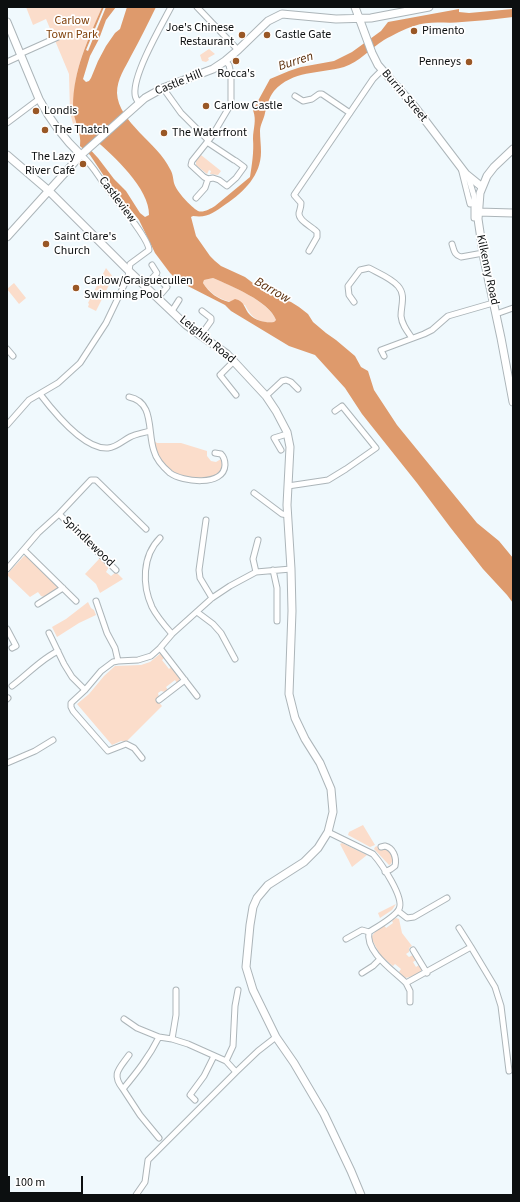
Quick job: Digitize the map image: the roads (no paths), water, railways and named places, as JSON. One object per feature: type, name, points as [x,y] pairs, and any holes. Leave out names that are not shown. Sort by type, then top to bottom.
[{"type":"street","points":[[142,100],[135,96],[136,84],[140,71],[170,7]]},
{"type":"street","points":[[197,7],[238,50]]},
{"type":"street","name":"Burrin Street","points":[[355,7],[366,39],[382,70],[415,107],[468,176],[482,187]]},
{"type":"street","points":[[282,11],[336,19],[360,19],[429,7]]},
{"type":"street","name":"Castle Hill","points":[[7,237],[83,153],[142,100],[163,88],[213,69],[225,61],[268,21],[282,11]]},
{"type":"street","points":[[7,22],[39,99],[57,129],[83,153]]},
{"type":"street","points":[[7,62],[58,37]]},
{"type":"street","points":[[163,88],[180,112],[207,141],[244,167],[236,178],[227,186],[219,180],[213,178],[208,179],[191,165],[192,161],[207,141],[212,136],[231,104],[231,74],[225,61]]},
{"type":"street","points":[[309,251],[317,237],[318,232],[300,218],[299,214],[301,203],[294,195],[373,79],[382,70]]},
{"type":"street","points":[[295,96],[303,101],[312,99],[322,94],[350,113]]},
{"type":"street","points":[[7,123],[39,99]]},
{"type":"street","name":"Kilkenny Road","points":[[513,149],[494,167],[487,176],[478,201],[476,215],[513,402]]},
{"type":"street","name":"Castleview","points":[[83,153],[104,184],[131,218],[149,249],[130,264],[129,271]]},
{"type":"street","name":"Leighlin Road","points":[[7,154],[49,191],[129,271],[186,325],[222,349],[266,396],[288,434],[290,446],[288,515],[292,612],[289,694],[296,718],[305,739],[320,763],[331,789],[333,812],[328,832],[312,856],[275,880],[262,891],[253,907],[247,946],[246,967],[253,990],[276,1037],[294,1063],[324,1114],[361,1195]]},
{"type":"street","points":[[461,167],[470,204]]},
{"type":"street","name":"Burrin Street","points":[[468,176],[474,196],[476,215]]},
{"type":"street","points":[[196,198],[205,188],[208,179]]},
{"type":"street","points":[[476,215],[513,213]]},
{"type":"street","points":[[452,244],[456,254],[461,257],[483,253]]},
{"type":"street","points":[[145,286],[157,273],[152,265]]},
{"type":"street","points":[[354,302],[349,295],[348,286],[360,270],[369,268],[387,278],[396,284],[400,289],[403,298],[401,316],[405,328],[412,338]]},
{"type":"street","points":[[7,426],[29,400],[68,376],[80,363],[106,323],[128,277],[129,271]]},
{"type":"street","points":[[155,276],[167,287],[161,294]]},
{"type":"street","points":[[172,311],[179,300]]},
{"type":"street","points":[[384,356],[381,350],[432,330],[448,316],[493,303]]},
{"type":"street","points":[[496,314],[513,308]]},
{"type":"street","points":[[201,335],[211,321],[211,318],[202,311]]},
{"type":"street","points":[[7,349],[13,356]]},
{"type":"street","points":[[234,361],[220,375],[236,395]]},
{"type":"street","points":[[266,396],[282,381],[286,380],[291,382],[298,389]]},
{"type":"street","points":[[40,394],[50,407],[73,430],[85,440],[100,448],[117,446],[128,438],[150,431]]},
{"type":"street","points":[[129,397],[138,400],[147,410],[152,446],[157,458],[169,472],[182,479],[200,481],[220,476],[224,470],[225,461],[221,454],[215,453]]},
{"type":"street","points":[[288,486],[328,480],[376,448],[342,406],[335,411]]},
{"type":"street","points":[[281,450],[274,438],[288,434]]},
{"type":"street","name":"Spindlewood","points":[[8,567],[38,533],[93,479],[96,480],[146,529]]},
{"type":"street","points":[[254,493],[282,514],[288,515]]},
{"type":"street","name":"Spindlewood","points":[[59,514],[116,570]]},
{"type":"street","points":[[206,520],[199,570],[200,578],[212,598]]},
{"type":"street","points":[[160,538],[152,546],[148,557],[145,576],[146,588],[152,607],[159,620],[172,634]]},
{"type":"street","points":[[256,572],[253,559],[258,540]]},
{"type":"street","points":[[24,550],[76,601]]},
{"type":"street","points":[[142,758],[134,748],[126,744],[108,751],[73,711],[71,703],[85,690],[101,671],[113,662],[138,660],[151,656],[172,634],[212,598],[230,586],[256,572],[291,569]]},
{"type":"street","points":[[274,570],[277,588],[277,621]]},
{"type":"street","points":[[38,604],[63,588]]},
{"type":"street","points":[[96,601],[107,633],[116,648],[118,661]]},
{"type":"street","points":[[197,612],[213,624],[221,633],[235,659]]},
{"type":"street","points":[[7,629],[16,646],[12,648]]},
{"type":"street","points":[[49,633],[72,677],[85,690]]},
{"type":"street","points":[[160,648],[198,696]]},
{"type":"street","points":[[12,686],[38,664],[58,651]]},
{"type":"street","points":[[159,700],[185,680]]},
{"type":"street","points":[[7,763],[35,751],[53,740]]},
{"type":"street","points":[[328,832],[373,854],[398,894],[401,905],[398,911],[369,932]]},
{"type":"street","points":[[381,847],[385,846],[390,848],[395,858],[395,866],[385,872]]},
{"type":"street","points":[[398,911],[407,918],[414,917],[447,898]]},
{"type":"street","points":[[459,928],[495,987],[501,1006],[509,1071]]},
{"type":"street","points":[[346,939],[362,930],[369,932]]},
{"type":"street","points":[[369,932],[369,941],[373,950],[380,959],[406,983],[410,991],[410,1002]]},
{"type":"street","points":[[406,983],[427,973],[471,947]]},
{"type":"street","points":[[412,950],[427,973]]},
{"type":"street","points":[[362,973],[374,966],[380,959]]},
{"type":"street","points":[[172,1038],[176,1015],[176,990]]},
{"type":"street","points":[[226,1061],[233,1046],[235,1006],[238,990]]},
{"type":"street","points":[[124,1019],[137,1028],[159,1037],[172,1038],[226,1061],[236,1072]]},
{"type":"street","points":[[123,1089],[142,1067],[159,1037]]},
{"type":"street","points":[[136,1195],[145,1182],[148,1160],[236,1072],[258,1051],[276,1037]]},
{"type":"street","points":[[129,1055],[119,1069],[116,1080],[140,1115],[159,1138]]},
{"type":"street","points":[[195,1100],[190,1095],[204,1076],[214,1056]]},
{"type":"place","name":"Pimento","points":[[414,31]]},
{"type":"place","name":"Joe's Chinese Restaurant","points":[[242,35]]},
{"type":"place","name":"Castle Gate","points":[[267,35]]},
{"type":"place","name":"Rocca's","points":[[236,61]]},
{"type":"place","name":"Penneys","points":[[469,62]]},
{"type":"place","name":"Carlow Castle","points":[[206,106]]},
{"type":"place","name":"Londis","points":[[36,111]]},
{"type":"place","name":"The Thatch","points":[[45,130]]},
{"type":"place","name":"The Waterfront","points":[[164,133]]},
{"type":"place","name":"The Lazy River Café","points":[[83,164]]},
{"type":"place","name":"Saint Clare's Church","points":[[46,244]]},
{"type":"place","name":"Carlow/Graiguecullen Swimming Pool","points":[[76,288]]},
{"type":"park label","name":"Carlow Town Park","points":[[72,28]]},
{"type":"water label","name":"Burren","points":[[296,62]]},
{"type":"water label","name":"Barrow","points":[[272,291]]}]
